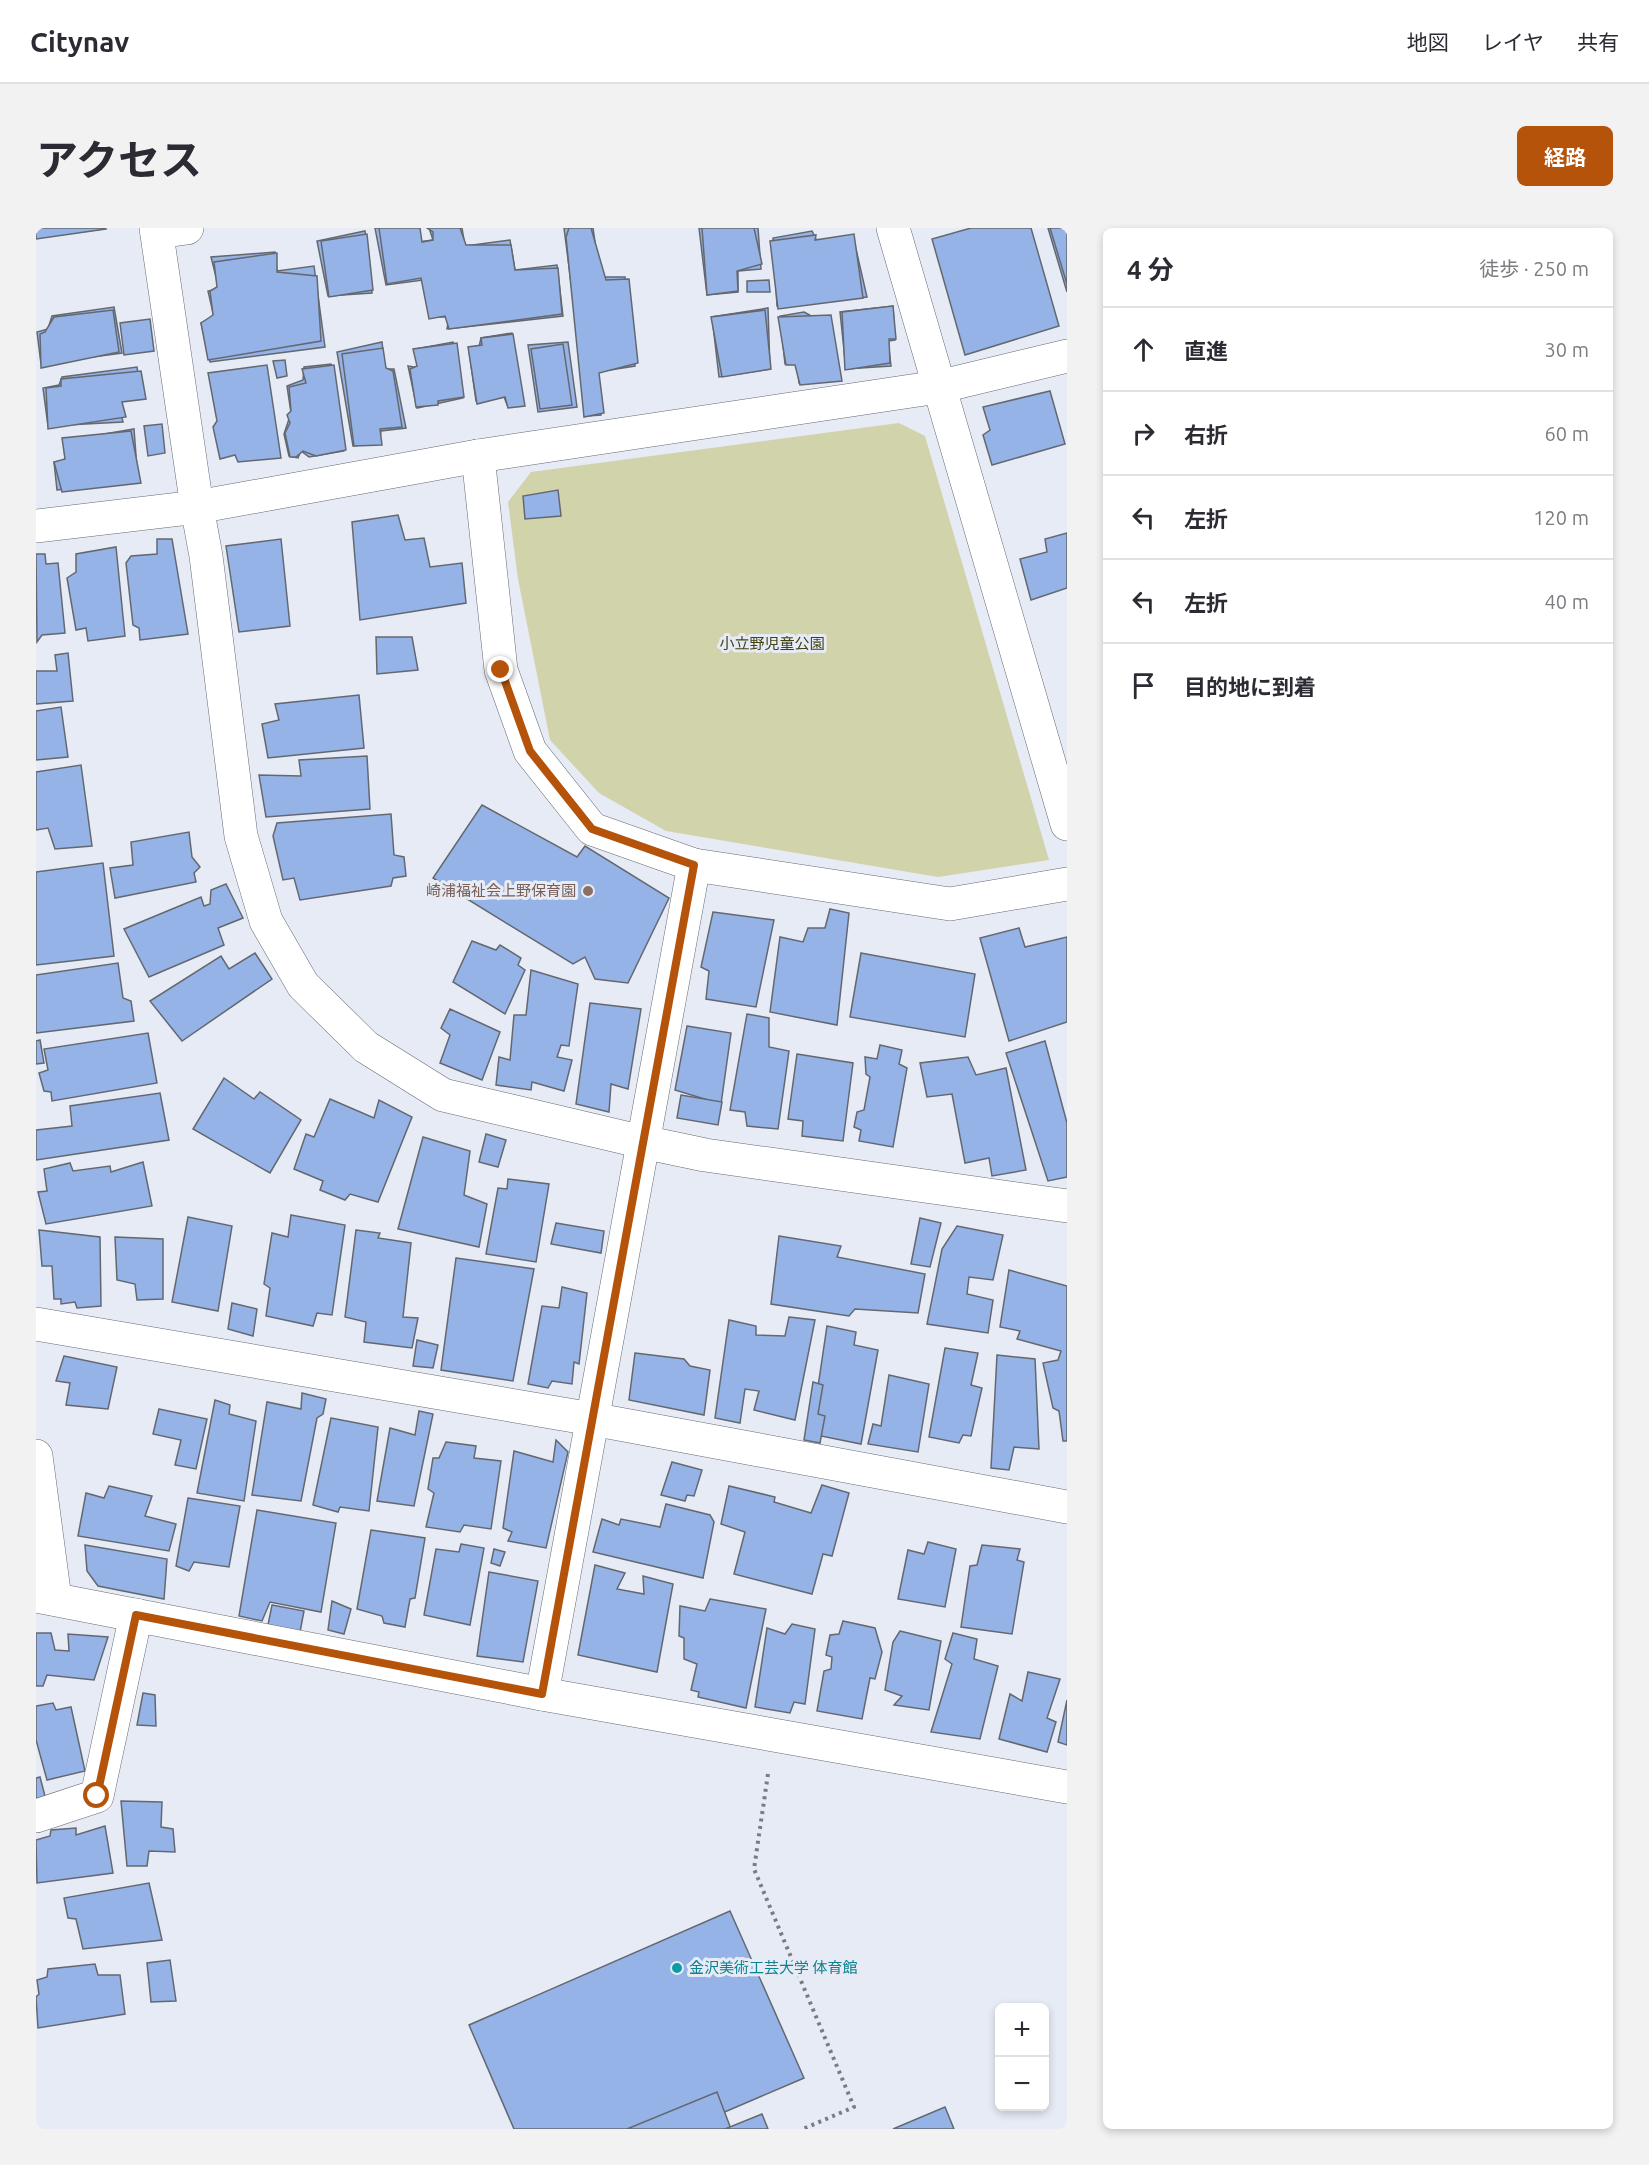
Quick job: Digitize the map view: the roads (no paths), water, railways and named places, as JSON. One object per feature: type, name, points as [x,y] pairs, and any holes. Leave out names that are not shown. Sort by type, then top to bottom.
[{"type":"street","points":[[892,228],[1067,824]]},
{"type":"street","points":[[167,229],[197,507],[218,644],[241,836],[266,921],[303,985],[366,1047],[443,1095],[705,1155],[1067,1206]]},
{"type":"street","points":[[36,526],[197,507],[478,456],[938,387],[1067,356]]},
{"type":"street","points":[[478,456],[501,670],[530,751],[592,829],[694,865],[950,903],[1067,884]]},
{"type":"street","points":[[542,1694],[694,865]]},
{"type":"street","points":[[36,1324],[592,1419],[1067,1507]]},
{"type":"street","points":[[36,1456],[45,1597],[542,1694],[1067,1787]]},
{"type":"street","points":[[36,1816],[97,1796],[136,1615]]},
{"type":"place","name":"崎浦福祉会上野保育園","points":[[588,891]]},
{"type":"place","name":"金沢美術工芸大学 体育館","points":[[677,1968]]},
{"type":"park label","name":"小立野児童公園","points":[[772,644]]}]
